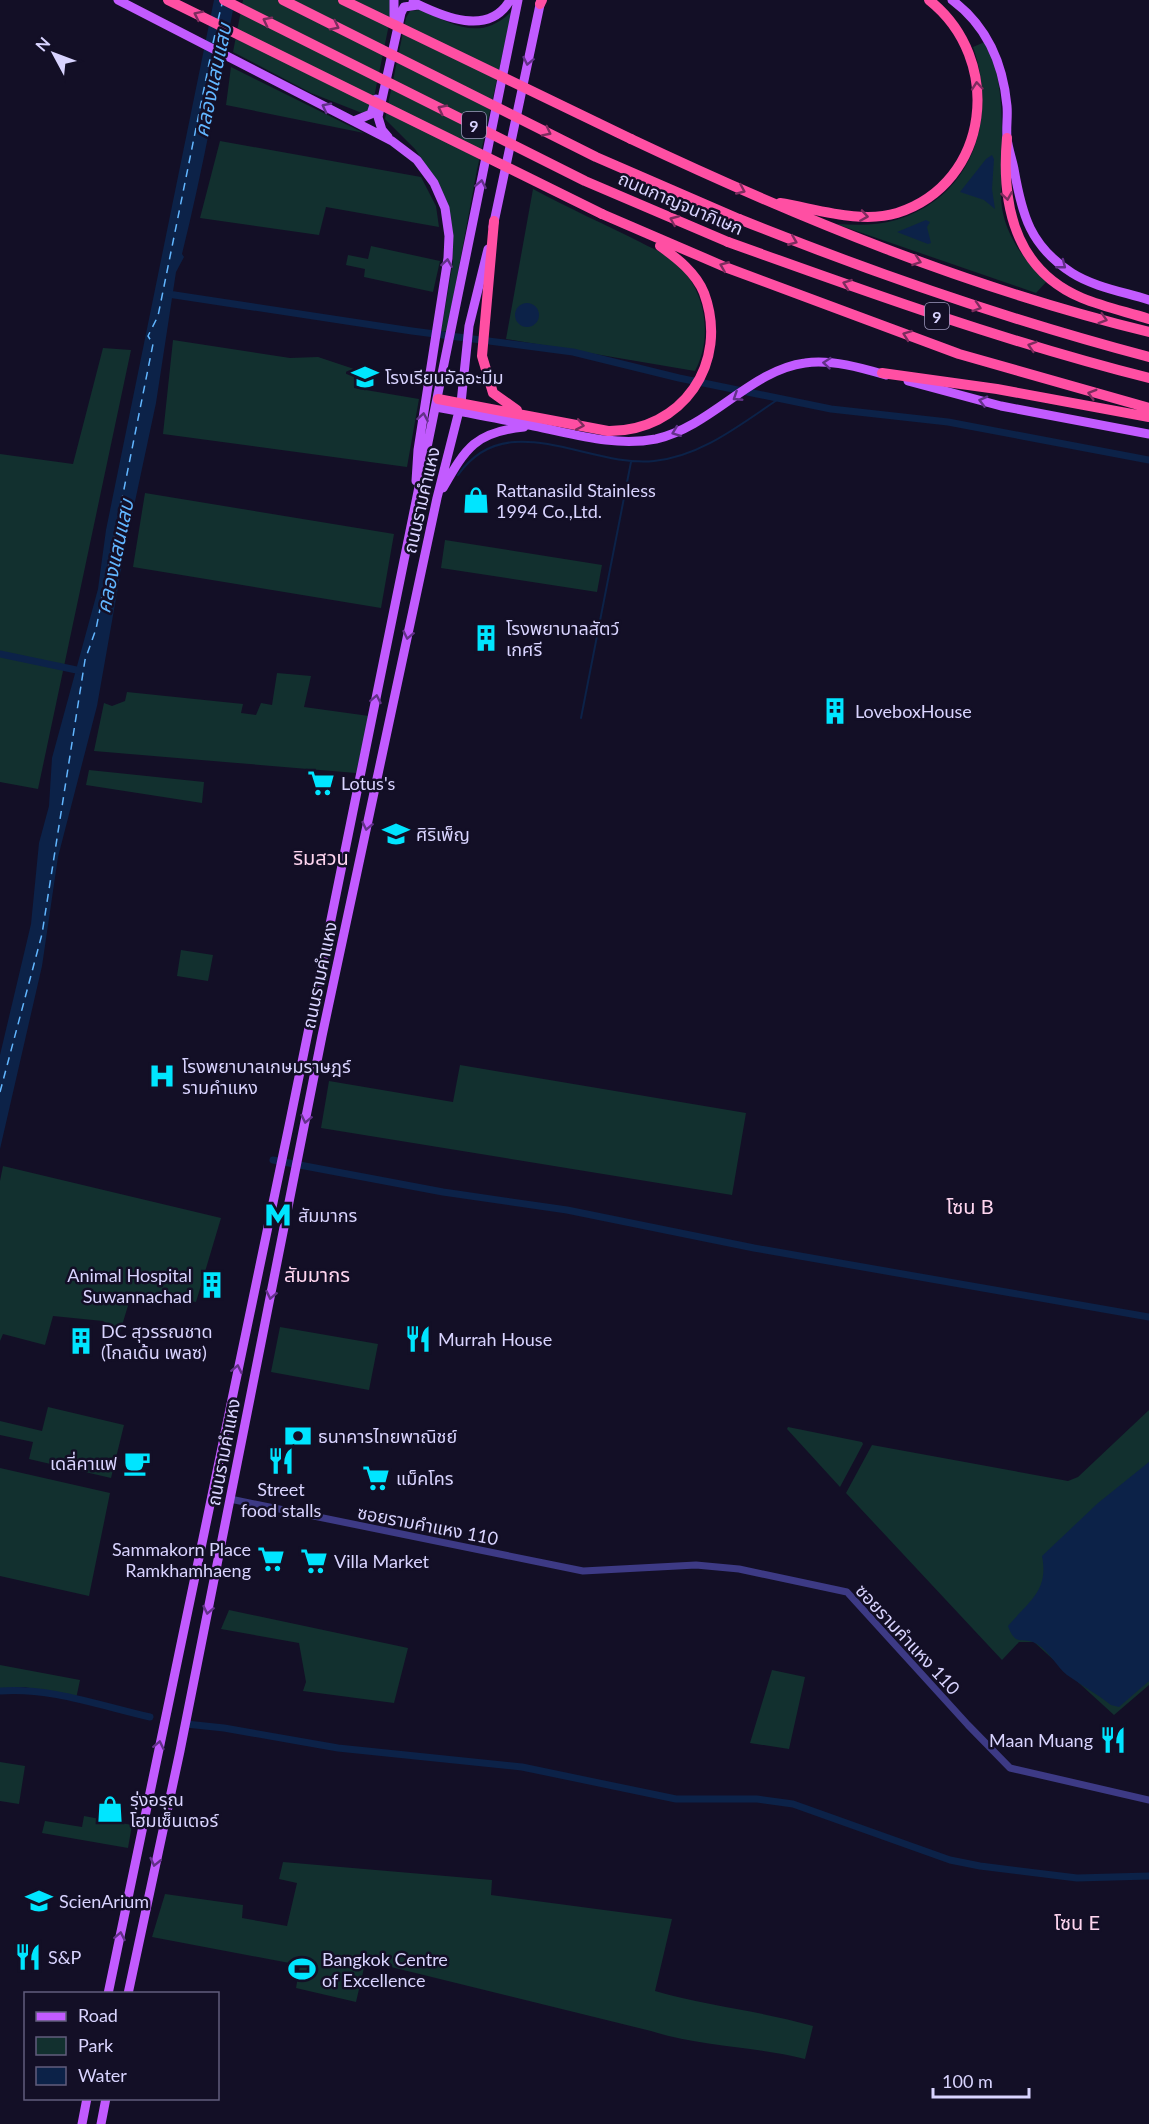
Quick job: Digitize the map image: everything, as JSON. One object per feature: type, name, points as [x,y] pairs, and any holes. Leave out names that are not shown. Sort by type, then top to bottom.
[{"type":"highway","points":[[168,0],[643,234],[959,354],[1149,408]]},
{"type":"highway","name":"ถนนกาญจนาภิเษก","points":[[224,0],[585,181],[728,242],[947,319],[1080,361],[1149,378]]},
{"type":"highway","name":"ถนนกาญจนาภิเษก","points":[[283,0],[596,157],[739,219],[854,265],[922,289],[1048,329],[1149,357]]},
{"type":"highway","points":[[343,0],[631,139],[831,230],[963,277],[1149,332]]},
{"type":"highway","points":[[765,201],[875,218],[911,207],[952,173],[965,154],[974,129],[978,99],[976,75],[963,37],[950,20],[929,0]]},
{"type":"highway","points":[[1007,138],[1004,170],[1011,217],[1036,265],[1060,286],[1083,298],[1149,319]]},
{"type":"highway","points":[[494,221],[482,356],[493,393],[523,414]]},
{"type":"highway","points":[[437,403],[523,414],[608,431],[623,431],[658,421],[685,400],[695,386],[708,359],[711,333],[703,292],[684,265],[643,234]]},
{"type":"highway","points":[[882,374],[997,389],[1149,417]]},
{"type":"main road","points":[[118,0],[392,141],[417,160],[427,173],[445,208],[450,247],[416,464],[416,496]]},
{"type":"main road","points":[[354,121],[365,117],[374,108],[396,11],[394,0]]},
{"type":"main road","points":[[409,0],[469,22],[497,16],[510,0]]},
{"type":"main road","name":"ถนนรามคำแหง","points":[[108,1992],[280,1168],[416,496],[449,348],[518,0]]},
{"type":"main road","points":[[952,0],[977,24],[996,54],[1007,107],[1007,138],[1017,196],[1024,218],[1040,246],[1078,277],[1149,300]]},
{"type":"main road","name":"ถนนรามคำแหง","points":[[128,1992],[387,728],[437,498],[460,407],[470,326],[541,1]]},
{"type":"main road","points":[[392,141],[382,130],[378,117],[400,13],[404,7],[418,5]]},
{"type":"main road","points":[[460,407],[536,426],[616,441],[657,438],[702,420],[773,373],[807,362],[829,363],[882,374],[1001,406],[1149,434]]},
{"type":"main road","points":[[437,498],[461,455],[470,446],[494,432],[536,426]]},
{"type":"main road","points":[[398,594],[416,598]]},
{"type":"main road","points":[[371,724],[387,728]]},
{"type":"main road","points":[[222,1440],[242,1443]]},
{"type":"main road","points":[[82,2124],[87,2100]]},
{"type":"main road","points":[[101,2124],[106,2100]]},
{"type":"street","name":"ซอยรามคำแหง 110","points":[[231,1499],[583,1571],[696,1565],[739,1569],[847,1592],[1010,1768],[1149,1800]]},
{"type":"green space","points":[[243,0],[391,0],[393,5],[372,107],[368,112],[362,113],[311,93],[233,52]]},
{"type":"green space","points":[[421,10],[467,28],[489,26],[512,11],[477,170],[447,331],[441,332],[453,261],[452,226],[445,198],[415,149],[385,119],[406,18],[410,11]]},
{"type":"green space","points":[[987,41],[997,72],[1001,103],[1001,193],[1004,219],[1018,249],[1047,281],[1036,293],[836,224],[874,224],[896,220],[922,209],[944,193],[961,174],[973,152],[980,127],[982,101],[980,74],[973,47]]},
{"type":"green space","points":[[231,67],[364,133],[226,105]]},
{"type":"green space","points":[[220,141],[421,177],[436,206],[439,227],[326,207],[319,235],[200,218]]},
{"type":"green space","points":[[533,189],[662,253],[681,268],[691,280],[703,310],[704,341],[695,371],[506,339]]},
{"type":"green space","points":[[371,246],[440,261],[433,292],[364,277],[365,269],[346,265],[348,255],[368,259]]},
{"type":"green space","points":[[173,340],[290,358],[318,357],[357,370],[354,388],[419,399],[407,467],[163,434]]},
{"type":"green space","points":[[103,348],[131,350],[38,789],[0,782],[0,454],[73,464]]},
{"type":"green space","points":[[145,493],[394,534],[381,608],[133,567]]},
{"type":"green space","points":[[445,540],[602,565],[597,592],[441,568]]},
{"type":"green space","points":[[277,673],[311,676],[304,707],[369,716],[356,773],[94,751],[104,703],[112,706],[125,701],[127,692],[243,704],[241,713],[256,715],[261,703],[272,705]]},
{"type":"green space","points":[[89,770],[204,782],[202,803],[86,785]]},
{"type":"green space","points":[[181,950],[213,955],[208,981],[177,976]]},
{"type":"green space","points":[[460,1065],[746,1113],[732,1195],[321,1128],[329,1081],[453,1102]]},
{"type":"green space","points":[[3,1166],[221,1218],[196,1302],[144,1294],[143,1300],[130,1299],[120,1332],[103,1321],[53,1316],[45,1345],[3,1334],[0,1341],[0,1181]]},
{"type":"green space","points":[[280,1327],[378,1344],[369,1390],[271,1372]]},
{"type":"green space","points":[[48,1407],[124,1425],[111,1478],[29,1459],[33,1442],[0,1435],[0,1421],[42,1431]]},
{"type":"green space","points":[[1149,1410],[1149,1685],[1114,1715],[1034,1642],[1019,1642],[1002,1660],[846,1493],[872,1445],[1068,1481],[1078,1477]]},
{"type":"green space","points":[[788,1427],[862,1442],[840,1487],[787,1429]]},
{"type":"green space","points":[[0,1468],[110,1493],[89,1596],[0,1576]]},
{"type":"green space","points":[[229,1610],[408,1648],[394,1703],[303,1691],[306,1682],[299,1643],[221,1629]]},
{"type":"green space","points":[[0,1665],[80,1680],[76,1699],[25,1687],[0,1689]]},
{"type":"green space","points":[[772,1670],[805,1677],[789,1749],[750,1743]]},
{"type":"green space","points":[[0,1762],[25,1766],[19,1804],[0,1801]]},
{"type":"green space","points":[[84,1816],[132,1825],[128,1848],[42,1833],[45,1821],[82,1827]]},
{"type":"green space","points":[[283,1862],[492,1880],[491,1895],[672,1919],[655,1991],[813,2026],[805,2059],[670,2036],[379,1964],[364,1968],[356,2002],[296,1988],[300,1965],[152,1937],[165,1894],[243,1905],[242,1918],[287,1926],[297,1883],[279,1879]]},
{"type":"water","name":"คลองแสนแสบ","points":[[214,0],[235,0],[204,159],[182,254],[184,257],[176,272],[156,403],[124,553],[97,706],[58,857],[42,966],[0,1149],[0,1055],[31,924],[39,843],[49,806],[52,758],[98,589],[106,530]]},
{"type":"water","points":[[992,155],[994,159],[992,189],[995,209],[984,200],[960,192],[986,159]]},
{"type":"water","points":[[926,220],[930,222],[927,227],[931,243],[928,244],[897,232]]},
{"type":"water","points":[[527,303],[532,304],[538,310],[538,320],[532,326],[527,327],[522,326],[516,320],[515,315],[516,310],[522,304]]},
{"type":"water","points":[[1149,1462],[1149,1681],[1119,1707],[1111,1705],[1067,1675],[1037,1644],[1014,1637],[1008,1626],[1036,1595],[1040,1587],[1043,1578],[1042,1556],[1098,1503]]},
{"type":"waterway","points":[[168,294],[412,331],[573,352],[679,378],[831,409],[948,422],[1149,460]]},
{"type":"waterway","points":[[458,475],[478,455],[500,444],[524,442],[550,444],[629,461],[672,458],[705,446],[780,398]]},
{"type":"waterway","points":[[581,718],[631,462]]},
{"type":"waterway","points":[[0,654],[86,672]]},
{"type":"waterway","points":[[273,1160],[443,1192],[567,1210],[754,1248],[1149,1317]]},
{"type":"waterway","points":[[0,1691],[57,1695],[150,1717]]},
{"type":"waterway","points":[[186,1724],[224,1728],[338,1748],[522,1767],[676,1799],[757,1799],[793,1804],[950,1860],[980,1866],[1077,1878],[1149,1876]]},
{"type":"ferry route","points":[[218,20],[222,4]]},
{"type":"ferry route","points":[[213,43],[216,30]]},
{"type":"ferry route","points":[[0,1092],[42,934],[85,660],[96,629],[153,344],[148,336],[158,316],[211,54]]},
{"type":"place","name":"โรงเรียนอัลอะมีม","points":[[365,377]]},
{"type":"place","name":"Rattanasild Stainless 1994 Co.,Ltd.","points":[[476,500]]},
{"type":"place","name":"โรงพยาบาลสัตว์ เกศรี","points":[[486,638]]},
{"type":"place","name":"LoveboxHouse","points":[[835,711]]},
{"type":"place","name":"Lotus's","points":[[321,783]]},
{"type":"place","name":"ศิริเพ็ญ","points":[[396,834]]},
{"type":"place","name":"โรงพยาบาลเกษมราษฎร์ รามคำแหง","points":[[162,1076]]},
{"type":"place","name":"สัมมากร","points":[[278,1215]]},
{"type":"place","name":"Animal Hospital Suwannachad","points":[[212,1285]]},
{"type":"place","name":"Murrah House","points":[[418,1339]]},
{"type":"place","name":"DC สุวรรณชาด (โกลเด้น เพลซ)","points":[[81,1341]]},
{"type":"place","name":"ธนาคารไทยพาณิชย์","points":[[298,1436]]},
{"type":"place","name":"Street food stalls","points":[[281,1461]]},
{"type":"place","name":"เดลี่คาแฟ","points":[[137,1463]]},
{"type":"place","name":"แม็คโคร","points":[[376,1478]]},
{"type":"place","name":"Sammakorn Place Ramkhamhaeng","points":[[271,1559]]},
{"type":"place","name":"Villa Market","points":[[314,1561]]},
{"type":"place","name":"Maan Muang","points":[[1113,1740]]},
{"type":"place","name":"รุ่งอรุณ โฮมเซ็นเตอร์","points":[[110,1809]]},
{"type":"place","name":"ScienArium","points":[[39,1901]]},
{"type":"place","name":"S&P","points":[[28,1957]]},
{"type":"place","name":"Bangkok Centre of Excellence","points":[[302,1969]]},
{"type":"district","name":"ริมสวน","points":[[321,857]]},
{"type":"district","name":"โซน B","points":[[970,1206]]},
{"type":"district","name":"สัมมากร","points":[[317,1274]]},
{"type":"district","name":"โซน E","points":[[1077,1922]]}]
